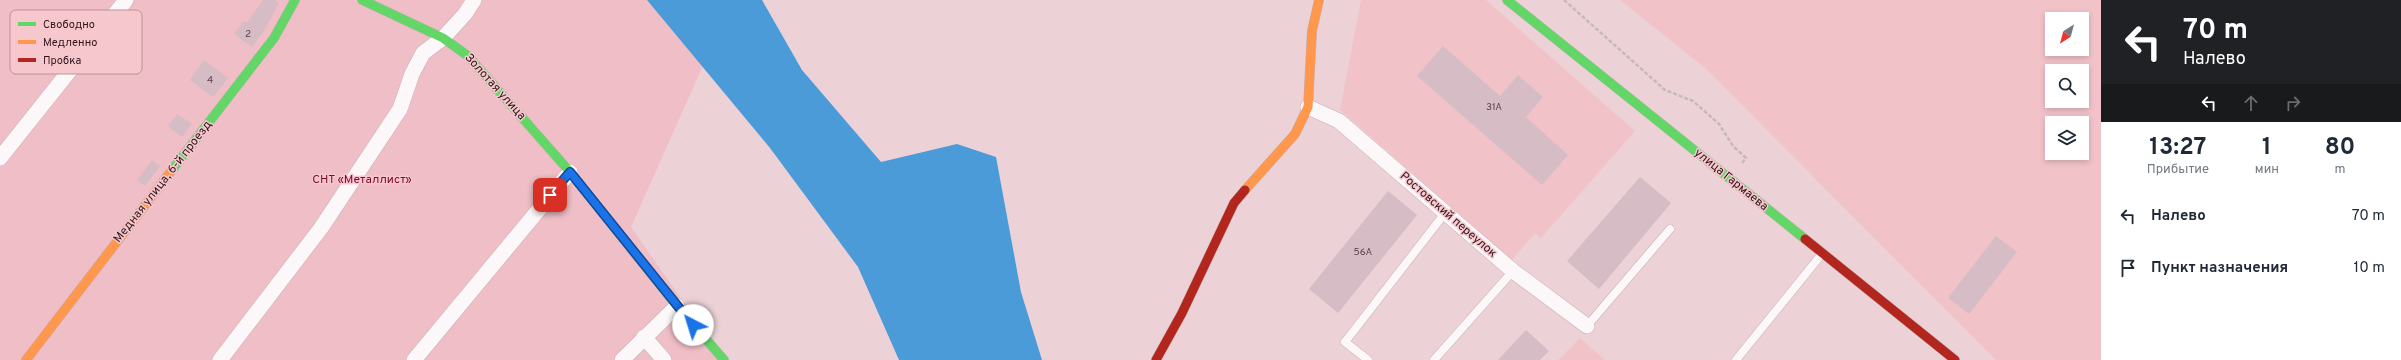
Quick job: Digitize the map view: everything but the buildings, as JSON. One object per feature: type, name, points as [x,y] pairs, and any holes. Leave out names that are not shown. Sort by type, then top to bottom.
[{"type":"street","points":[[118,10],[126,0]]},
{"type":"street","name":"Медная улица, 6-й проезд","points":[[26,360],[274,38],[295,0]]},
{"type":"street","name":"Золотая улица","points":[[362,0],[443,38],[468,56],[570,172],[677,306],[724,360]]},
{"type":"street","points":[[220,360],[321,228],[395,115],[423,53],[443,38],[465,14],[474,0]]},
{"type":"street","points":[[1156,360],[1182,313],[1234,203],[1295,134],[1308,106],[1312,31],[1319,0]]},
{"type":"street","name":"улица Гармаева","points":[[1507,0],[1823,253],[1952,359]]},
{"type":"street","points":[[0,158],[67,74]]},
{"type":"street","name":"Ростовский переулок","points":[[1308,106],[1339,121],[1513,271],[1587,326]]},
{"type":"street","points":[[414,360],[570,172]]},
{"type":"street","points":[[622,360],[677,306]]},
{"type":"street","points":[[644,337],[664,360]]},
{"type":"lane","points":[[1368,360],[1345,342],[1445,213]]},
{"type":"lane","points":[[1587,326],[1670,229]]},
{"type":"lane","points":[[1736,360],[1823,253]]},
{"type":"lane","points":[[1434,360],[1513,271]]},
{"type":"path","points":[[1564,0],[1665,90],[1693,101],[1719,124],[1733,146],[1746,158],[1728,178]]},
{"type":"shaded area","points":[[1361,0],[1486,0],[1635,131],[1541,238],[1535,233],[1512,260],[1340,110]]},
{"type":"shaded area","points":[[1620,0],[2101,0],[2101,360],[1996,360],[1705,68]]},
{"type":"shaded area","points":[[1580,338],[1605,360],[1558,360]]},
{"type":"green space","name":"СНТ «Металлист»","points":[[0,0],[665,0],[705,61],[631,227],[724,360],[0,360]]},
{"type":"water","points":[[647,0],[762,0],[802,70],[881,162],[957,144],[996,157],[1021,292],[1042,360],[899,360],[858,267],[770,148]]},
{"type":"traffic: fast","points":[[172,170],[274,38],[295,0]]},
{"type":"traffic: fast","points":[[362,0],[443,38],[468,56],[570,172],[677,306],[724,360]]},
{"type":"traffic: fast","points":[[1507,0],[1805,239]]},
{"type":"traffic: slow","points":[[1245,190],[1295,134],[1308,107],[1312,31],[1319,0]]},
{"type":"traffic: slow","points":[[26,360],[172,170]]},
{"type":"traffic: jam","points":[[1156,360],[1182,313],[1234,203],[1245,190]]},
{"type":"traffic: jam","points":[[1805,239],[1955,360]]},
{"type":"route","points":[[550,195],[570,172],[693,325]]}]
